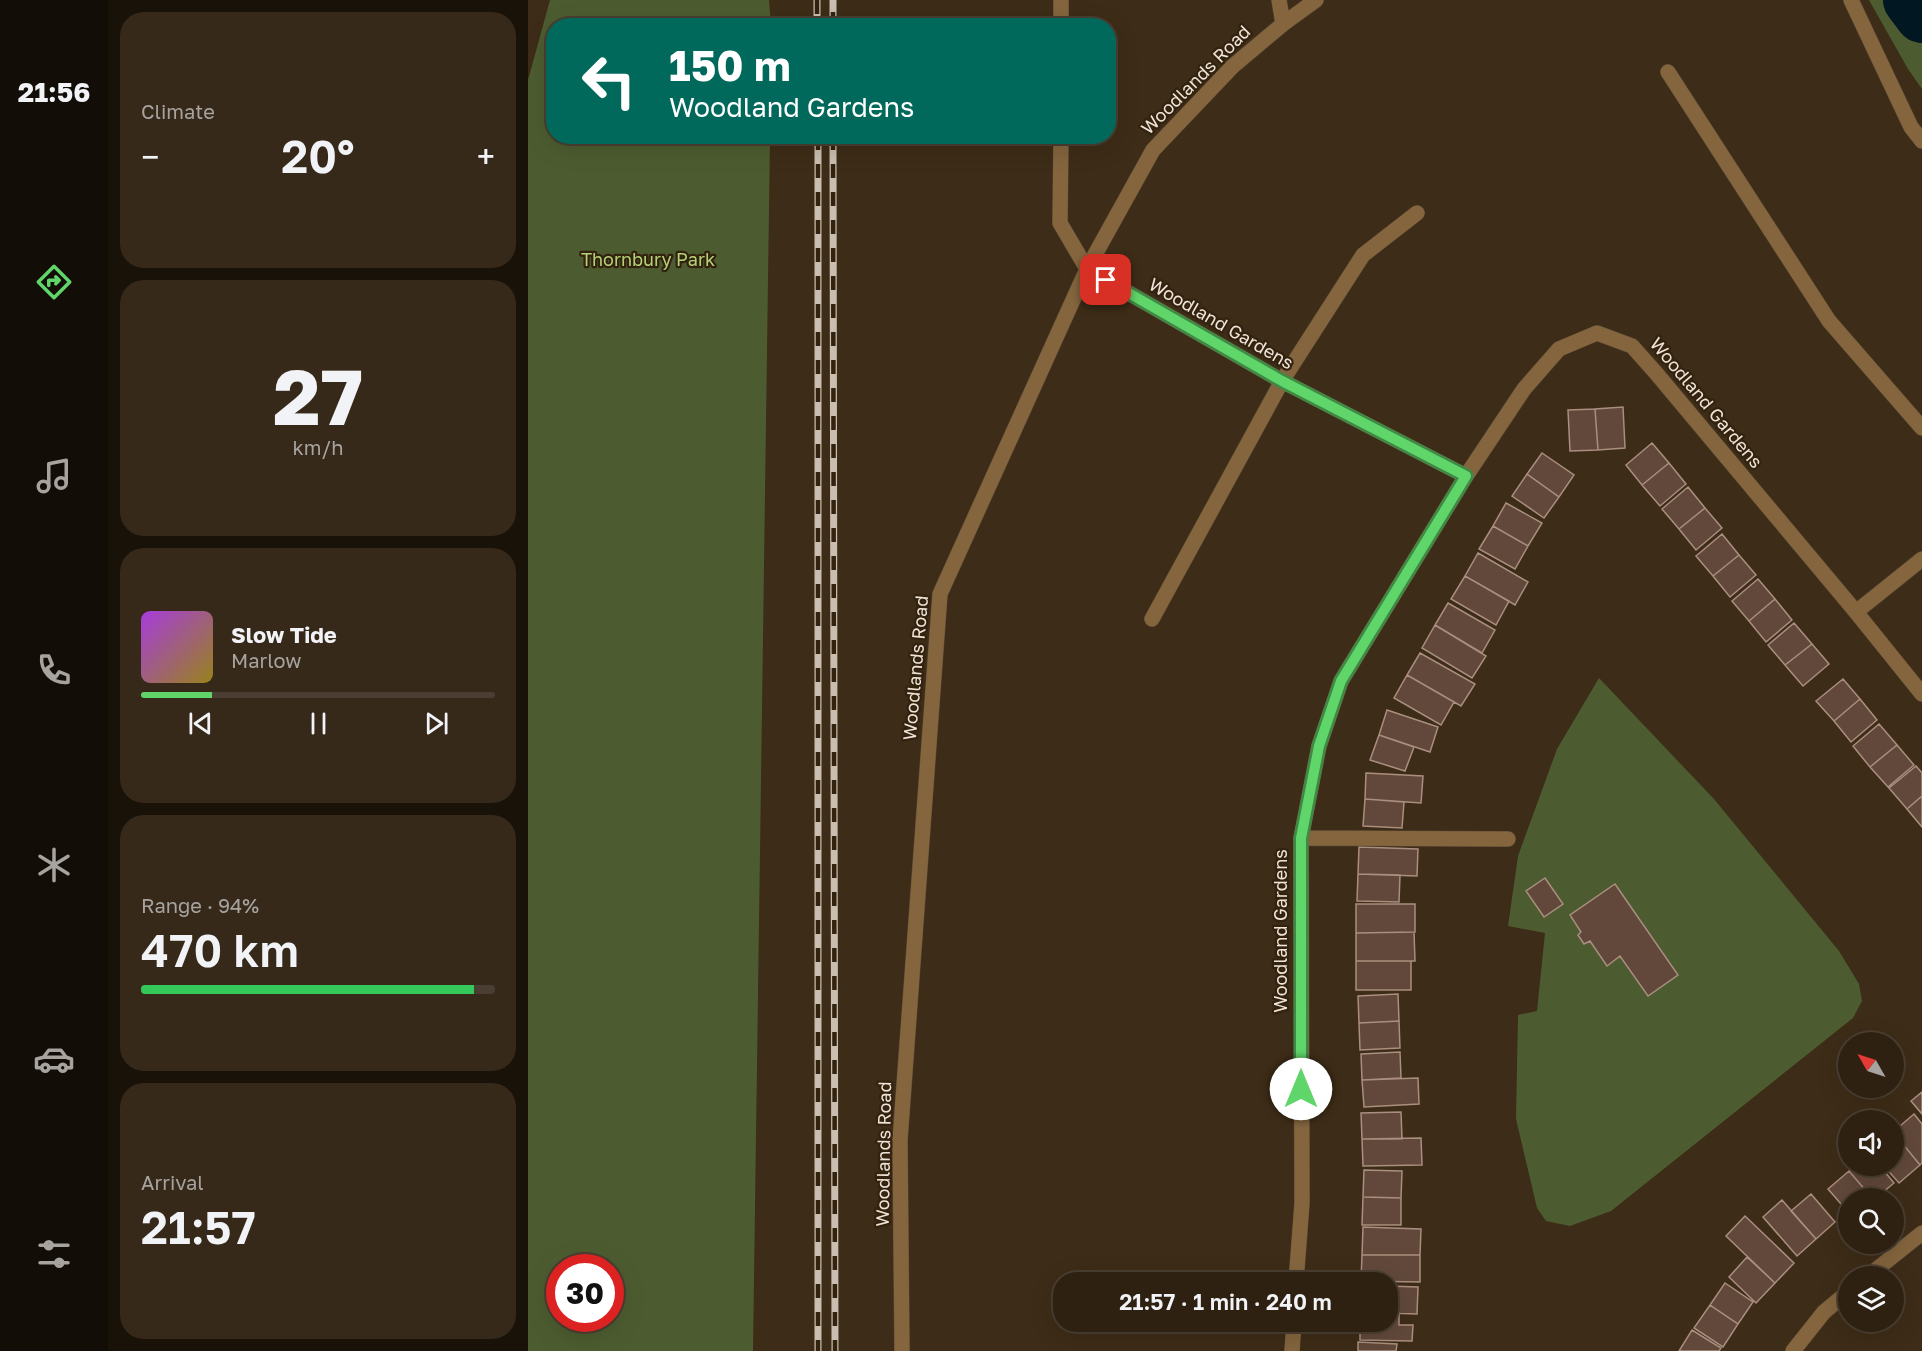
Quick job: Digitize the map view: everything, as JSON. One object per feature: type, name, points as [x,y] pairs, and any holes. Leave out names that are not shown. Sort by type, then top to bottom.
[{"type":"street","points":[[1061,0],[1061,18]]},
{"type":"street","points":[[1280,0],[1283,24]]},
{"type":"street","name":"Woodlands Road","points":[[902,1351],[900,1140],[940,594],[1087,269],[1153,150],[1233,66],[1316,0]]},
{"type":"street","points":[[1851,0],[1911,127],[1922,141]]},
{"type":"street","points":[[1668,72],[1829,321],[1922,428]]},
{"type":"street","points":[[1060,144],[1060,223],[1087,269]]},
{"type":"street","points":[[1152,619],[1282,381],[1363,255],[1417,213]]},
{"type":"street","name":"Woodland Gardens","points":[[1087,269],[1282,381],[1466,476]]},
{"type":"street","name":"Woodland Gardens","points":[[1297,1272],[1302,1203],[1301,838],[1319,746],[1341,681],[1466,476],[1524,389],[1559,348],[1597,333],[1632,346],[1922,694]]},
{"type":"street","points":[[1856,612],[1922,559]]},
{"type":"street","points":[[1301,838],[1508,839]]},
{"type":"street","points":[[1881,1266],[1922,1233]]},
{"type":"street","points":[[1793,1351],[1824,1312],[1838,1300]]},
{"type":"street","points":[[1292,1351],[1293,1332]]},
{"type":"green space","name":"Thornbury Park","points":[[550,0],[769,0],[770,18],[546,18],[546,144],[770,144],[753,1351],[528,1351],[528,80]]},
{"type":"green space","points":[[1869,0],[1896,0],[1922,35],[1922,89],[1908,69]]},
{"type":"green space","points":[[1599,678],[1714,799],[1839,951],[1859,984],[1862,1001],[1853,1018],[1611,1211],[1570,1226],[1546,1221],[1537,1208],[1516,1119],[1518,1015],[1537,1011],[1545,933],[1508,926],[1518,856],[1557,749]]},
{"type":"building","points":[[1623,407],[1625,448],[1598,450],[1595,409]]},
{"type":"building","points":[[1595,409],[1598,450],[1570,451],[1568,410]]},
{"type":"building","points":[[1652,443],[1669,463],[1642,485],[1626,465]]},
{"type":"building","points":[[1542,453],[1574,475],[1559,497],[1527,474]]},
{"type":"building","points":[[1669,463],[1686,484],[1660,506],[1642,485]]},
{"type":"building","points":[[1527,474],[1559,497],[1544,518],[1512,496]]},
{"type":"building","points":[[1688,487],[1705,508],[1679,529],[1662,509]]},
{"type":"building","points":[[1506,503],[1542,523],[1528,546],[1493,526]]},
{"type":"building","points":[[1705,508],[1722,528],[1696,550],[1679,529]]},
{"type":"building","points":[[1493,526],[1528,546],[1515,569],[1479,549]]},
{"type":"building","points":[[1722,534],[1739,555],[1713,576],[1696,556]]},
{"type":"building","points":[[1478,553],[1528,582],[1515,605],[1465,576]]},
{"type":"building","points":[[1739,555],[1756,575],[1730,597],[1713,576]]},
{"type":"building","points":[[1465,576],[1509,601],[1496,625],[1451,599]]},
{"type":"building","points":[[1758,579],[1775,599],[1749,621],[1732,601]]},
{"type":"building","points":[[1775,599],[1792,620],[1766,642],[1749,621]]},
{"type":"building","points":[[1448,603],[1495,630],[1482,653],[1435,625]]},
{"type":"building","points":[[1794,623],[1812,644],[1785,665],[1768,645]]},
{"type":"building","points":[[1435,625],[1486,656],[1472,678],[1422,648]]},
{"type":"building","points":[[1812,644],[1829,664],[1803,686],[1785,665]]},
{"type":"building","points":[[1420,653],[1475,684],[1461,706],[1407,675]]},
{"type":"building","points":[[1407,675],[1454,702],[1441,725],[1394,698]]},
{"type":"building","points":[[1843,679],[1860,699],[1834,721],[1816,701]]},
{"type":"building","points":[[1860,699],[1877,720],[1851,742],[1834,721]]},
{"type":"building","points":[[1387,710],[1438,727],[1430,752],[1379,735]]},
{"type":"building","points":[[1879,724],[1897,745],[1870,767],[1853,746]]},
{"type":"building","points":[[1379,735],[1414,747],[1405,771],[1370,760]]},
{"type":"building","points":[[1897,745],[1914,765],[1888,787],[1870,767]]},
{"type":"building","points":[[1916,766],[1922,773],[1922,796],[1907,809],[1889,788]]},
{"type":"building","points":[[1366,773],[1423,776],[1421,803],[1365,799]]},
{"type":"building","points":[[1922,796],[1922,827],[1907,809]]},
{"type":"building","points":[[1365,799],[1404,802],[1402,828],[1363,826]]},
{"type":"building","points":[[1359,847],[1418,849],[1417,876],[1358,874]]},
{"type":"building","points":[[1358,874],[1400,875],[1399,902],[1357,901]]},
{"type":"building","points":[[1545,878],[1563,904],[1544,917],[1526,891]]},
{"type":"building","points":[[1615,884],[1678,975],[1648,996],[1620,956],[1607,966],[1590,941],[1584,944],[1578,935],[1581,932],[1570,915]]},
{"type":"building","points":[[1356,904],[1415,904],[1415,932],[1356,933]]},
{"type":"building","points":[[1414,932],[1415,961],[1356,961],[1356,933]]},
{"type":"building","points":[[1356,961],[1411,961],[1411,990],[1356,990]]},
{"type":"building","points":[[1398,994],[1399,1021],[1359,1023],[1358,996]]},
{"type":"building","points":[[1399,1021],[1400,1048],[1360,1050],[1359,1023]]},
{"type":"building","points":[[1400,1052],[1401,1078],[1362,1080],[1361,1054]]},
{"type":"building","points":[[1418,1078],[1419,1104],[1364,1107],[1362,1080]]},
{"type":"building","points":[[1922,1092],[1922,1114],[1911,1101]]},
{"type":"building","points":[[1401,1112],[1402,1139],[1362,1139],[1361,1113]]},
{"type":"building","points":[[1914,1114],[1922,1124],[1922,1163],[1920,1165],[1904,1145],[1904,1123]]},
{"type":"building","points":[[1421,1138],[1422,1165],[1363,1166],[1362,1139]]},
{"type":"building","points":[[1904,1145],[1920,1165],[1899,1183],[1893,1176],[1904,1176]]},
{"type":"building","points":[[1364,1170],[1402,1171],[1401,1198],[1363,1197]]},
{"type":"building","points":[[1843,1176],[1853,1176],[1863,1188],[1838,1188],[1838,1200],[1828,1189]]},
{"type":"building","points":[[1853,1176],[1888,1176],[1894,1183],[1888,1188],[1863,1188]]},
{"type":"building","points":[[1811,1194],[1835,1222],[1816,1239],[1791,1211]]},
{"type":"building","points":[[1363,1197],[1401,1198],[1401,1225],[1362,1225]]},
{"type":"building","points":[[1782,1200],[1816,1239],[1797,1256],[1763,1217]]},
{"type":"building","points":[[1745,1216],[1794,1263],[1775,1283],[1726,1236]]},
{"type":"building","points":[[1363,1227],[1421,1229],[1420,1255],[1362,1255]]},
{"type":"building","points":[[1362,1255],[1420,1255],[1420,1282],[1398,1282],[1398,1272],[1361,1272]]},
{"type":"building","points":[[1747,1257],[1775,1283],[1756,1303],[1729,1277]]},
{"type":"building","points":[[1725,1283],[1753,1302],[1738,1324],[1710,1305]]},
{"type":"building","points":[[1398,1286],[1418,1287],[1417,1314],[1398,1313]]},
{"type":"building","points":[[1710,1305],[1738,1324],[1723,1347],[1694,1328]]},
{"type":"building","points":[[1398,1313],[1399,1325],[1413,1325],[1412,1341],[1360,1340],[1360,1332],[1398,1332]]},
{"type":"building","points":[[1692,1330],[1721,1348],[1719,1351],[1679,1351]]},
{"type":"building","points":[[1358,1342],[1397,1344],[1396,1351],[1358,1351]]},
{"type":"waterway","points":[[1910,0],[1922,16]]},
{"type":"railway","points":[[817,0],[817,18]]},
{"type":"railway","points":[[833,0],[833,18]]},
{"type":"railway","points":[[818,144],[818,1351]]},
{"type":"railway","points":[[833,144],[835,1351]]},
{"type":"route","points":[[1106,280],[1282,381],[1466,476],[1341,681],[1319,746],[1301,838],[1301,1089]]}]
